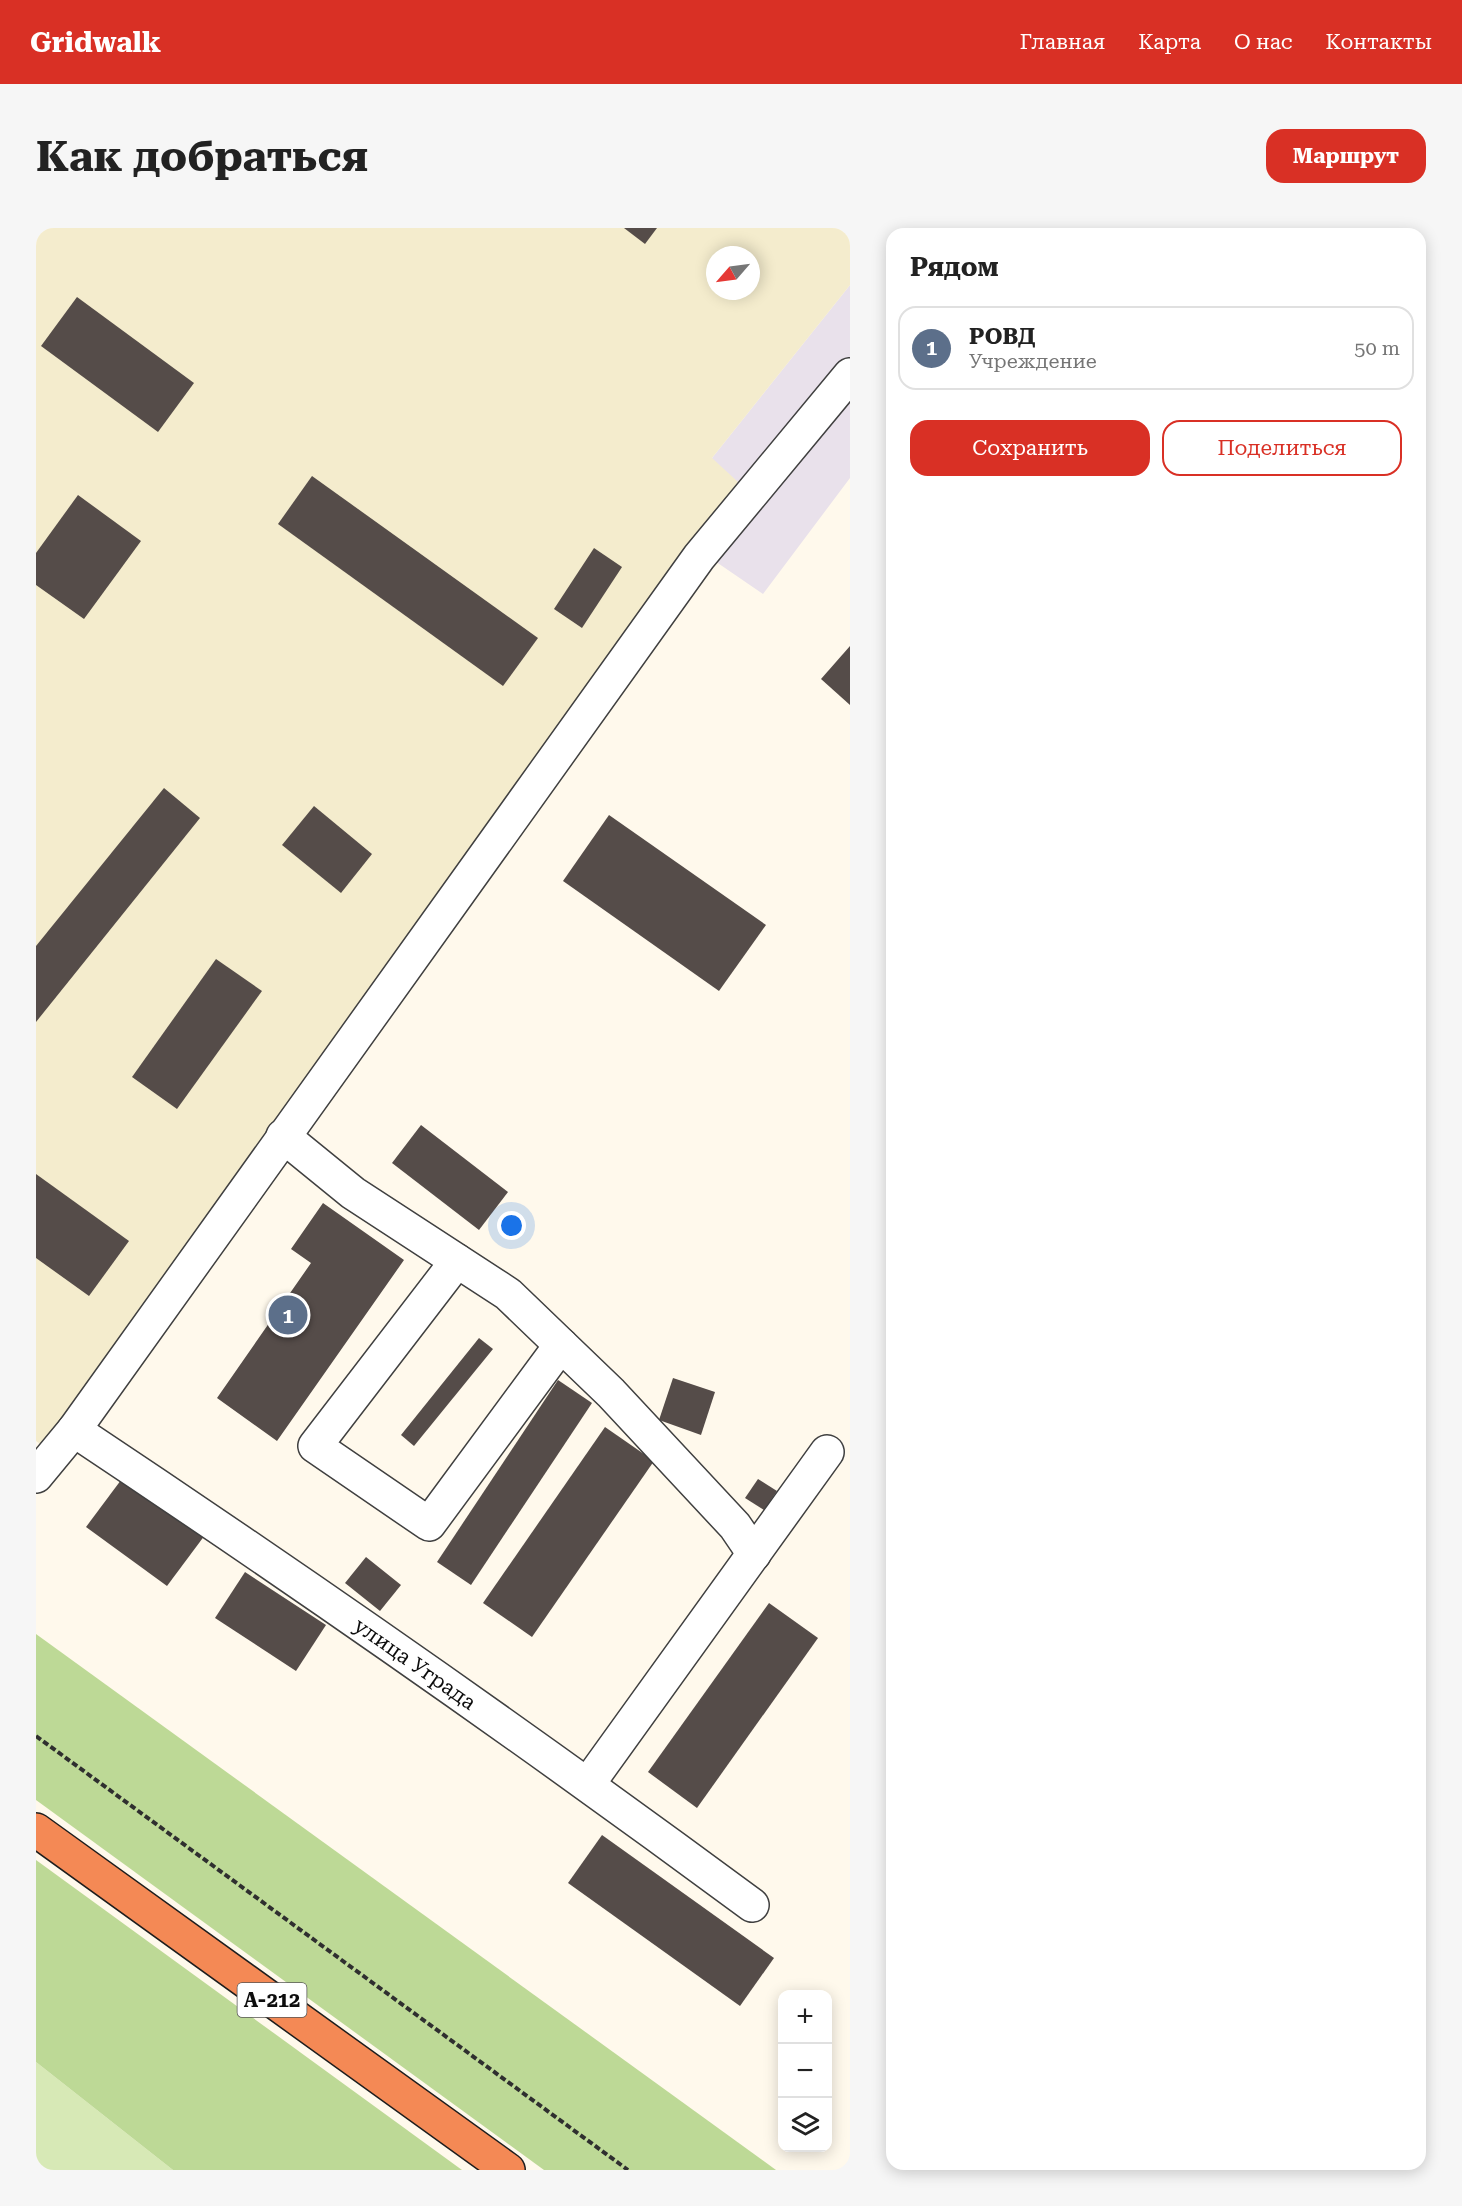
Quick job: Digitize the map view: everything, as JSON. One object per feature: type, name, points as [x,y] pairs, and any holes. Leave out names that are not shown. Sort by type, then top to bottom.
[{"type":"highway","name":"А-212","points":[[36,1830],[508,2170]]},
{"type":"street","points":[[37,1472],[74,1430],[699,557],[850,375]]},
{"type":"street","points":[[283,1136],[353,1193],[508,1294],[611,1393],[735,1526],[754,1554]]},
{"type":"street","points":[[457,1261],[315,1446],[429,1524],[561,1345]]},
{"type":"street","name":"улица Уграда","points":[[74,1430],[211,1521],[588,1784],[752,1905]]},
{"type":"street","points":[[588,1784],[827,1452]]},
{"type":"path","points":[[36,1736],[628,2170]]},
{"type":"shaded area","points":[[36,228],[850,228],[850,285],[712,458],[738,482],[690,544],[43,1446],[36,1441]]},
{"type":"shaded area","points":[[850,285],[850,478],[763,594],[690,544],[712,458]]},
{"type":"green space","points":[[36,1634],[776,2170],[544,2170],[36,1800]]},
{"type":"green space","points":[[36,1860],[462,2170],[173,2170],[36,2062]]},
{"type":"green space","points":[[36,2062],[173,2170],[36,2170]]},
{"type":"building","points":[[624,228],[657,228],[645,244]]},
{"type":"building","points":[[77,297],[194,383],[158,432],[41,346]]},
{"type":"building","points":[[312,476],[538,638],[503,686],[278,524]]},
{"type":"building","points":[[78,495],[141,541],[84,619],[36,585],[36,553]]},
{"type":"building","points":[[594,548],[622,567],[582,628],[554,609]]},
{"type":"building","points":[[850,646],[850,705],[821,679]]},
{"type":"building","points":[[164,788],[200,818],[36,1022],[36,946]]},
{"type":"building","points":[[314,806],[372,854],[341,893],[282,845]]},
{"type":"building","points":[[609,815],[766,925],[719,991],[563,881]]},
{"type":"building","points":[[216,959],[262,991],[177,1109],[132,1077]]},
{"type":"building","points":[[421,1125],[508,1192],[479,1230],[392,1163]]},
{"type":"building","points":[[36,1174],[129,1241],[89,1296],[36,1258]]},
{"type":"building","points":[[323,1203],[404,1260],[277,1441],[217,1398],[311,1263],[291,1249]]},
{"type":"building","points":[[479,1338],[493,1349],[414,1446],[401,1435]]},
{"type":"building","points":[[673,1378],[715,1392],[701,1435],[659,1420]]},
{"type":"building","points":[[558,1380],[592,1403],[471,1585],[437,1562]]},
{"type":"building","points":[[605,1427],[654,1461],[532,1637],[483,1603]]},
{"type":"building","points":[[124,1476],[205,1535],[167,1586],[86,1527]]},
{"type":"building","points":[[758,1479],[777,1491],[764,1510],[745,1498]]},
{"type":"building","points":[[366,1557],[401,1585],[380,1611],[345,1583]]},
{"type":"building","points":[[245,1572],[326,1625],[296,1671],[215,1618]]},
{"type":"building","points":[[769,1603],[818,1638],[697,1808],[648,1772]]},
{"type":"building","points":[[602,1835],[774,1958],[740,2006],[568,1883]]},
{"type":"place","name":"РОВД","points":[[288,1315]]}]
